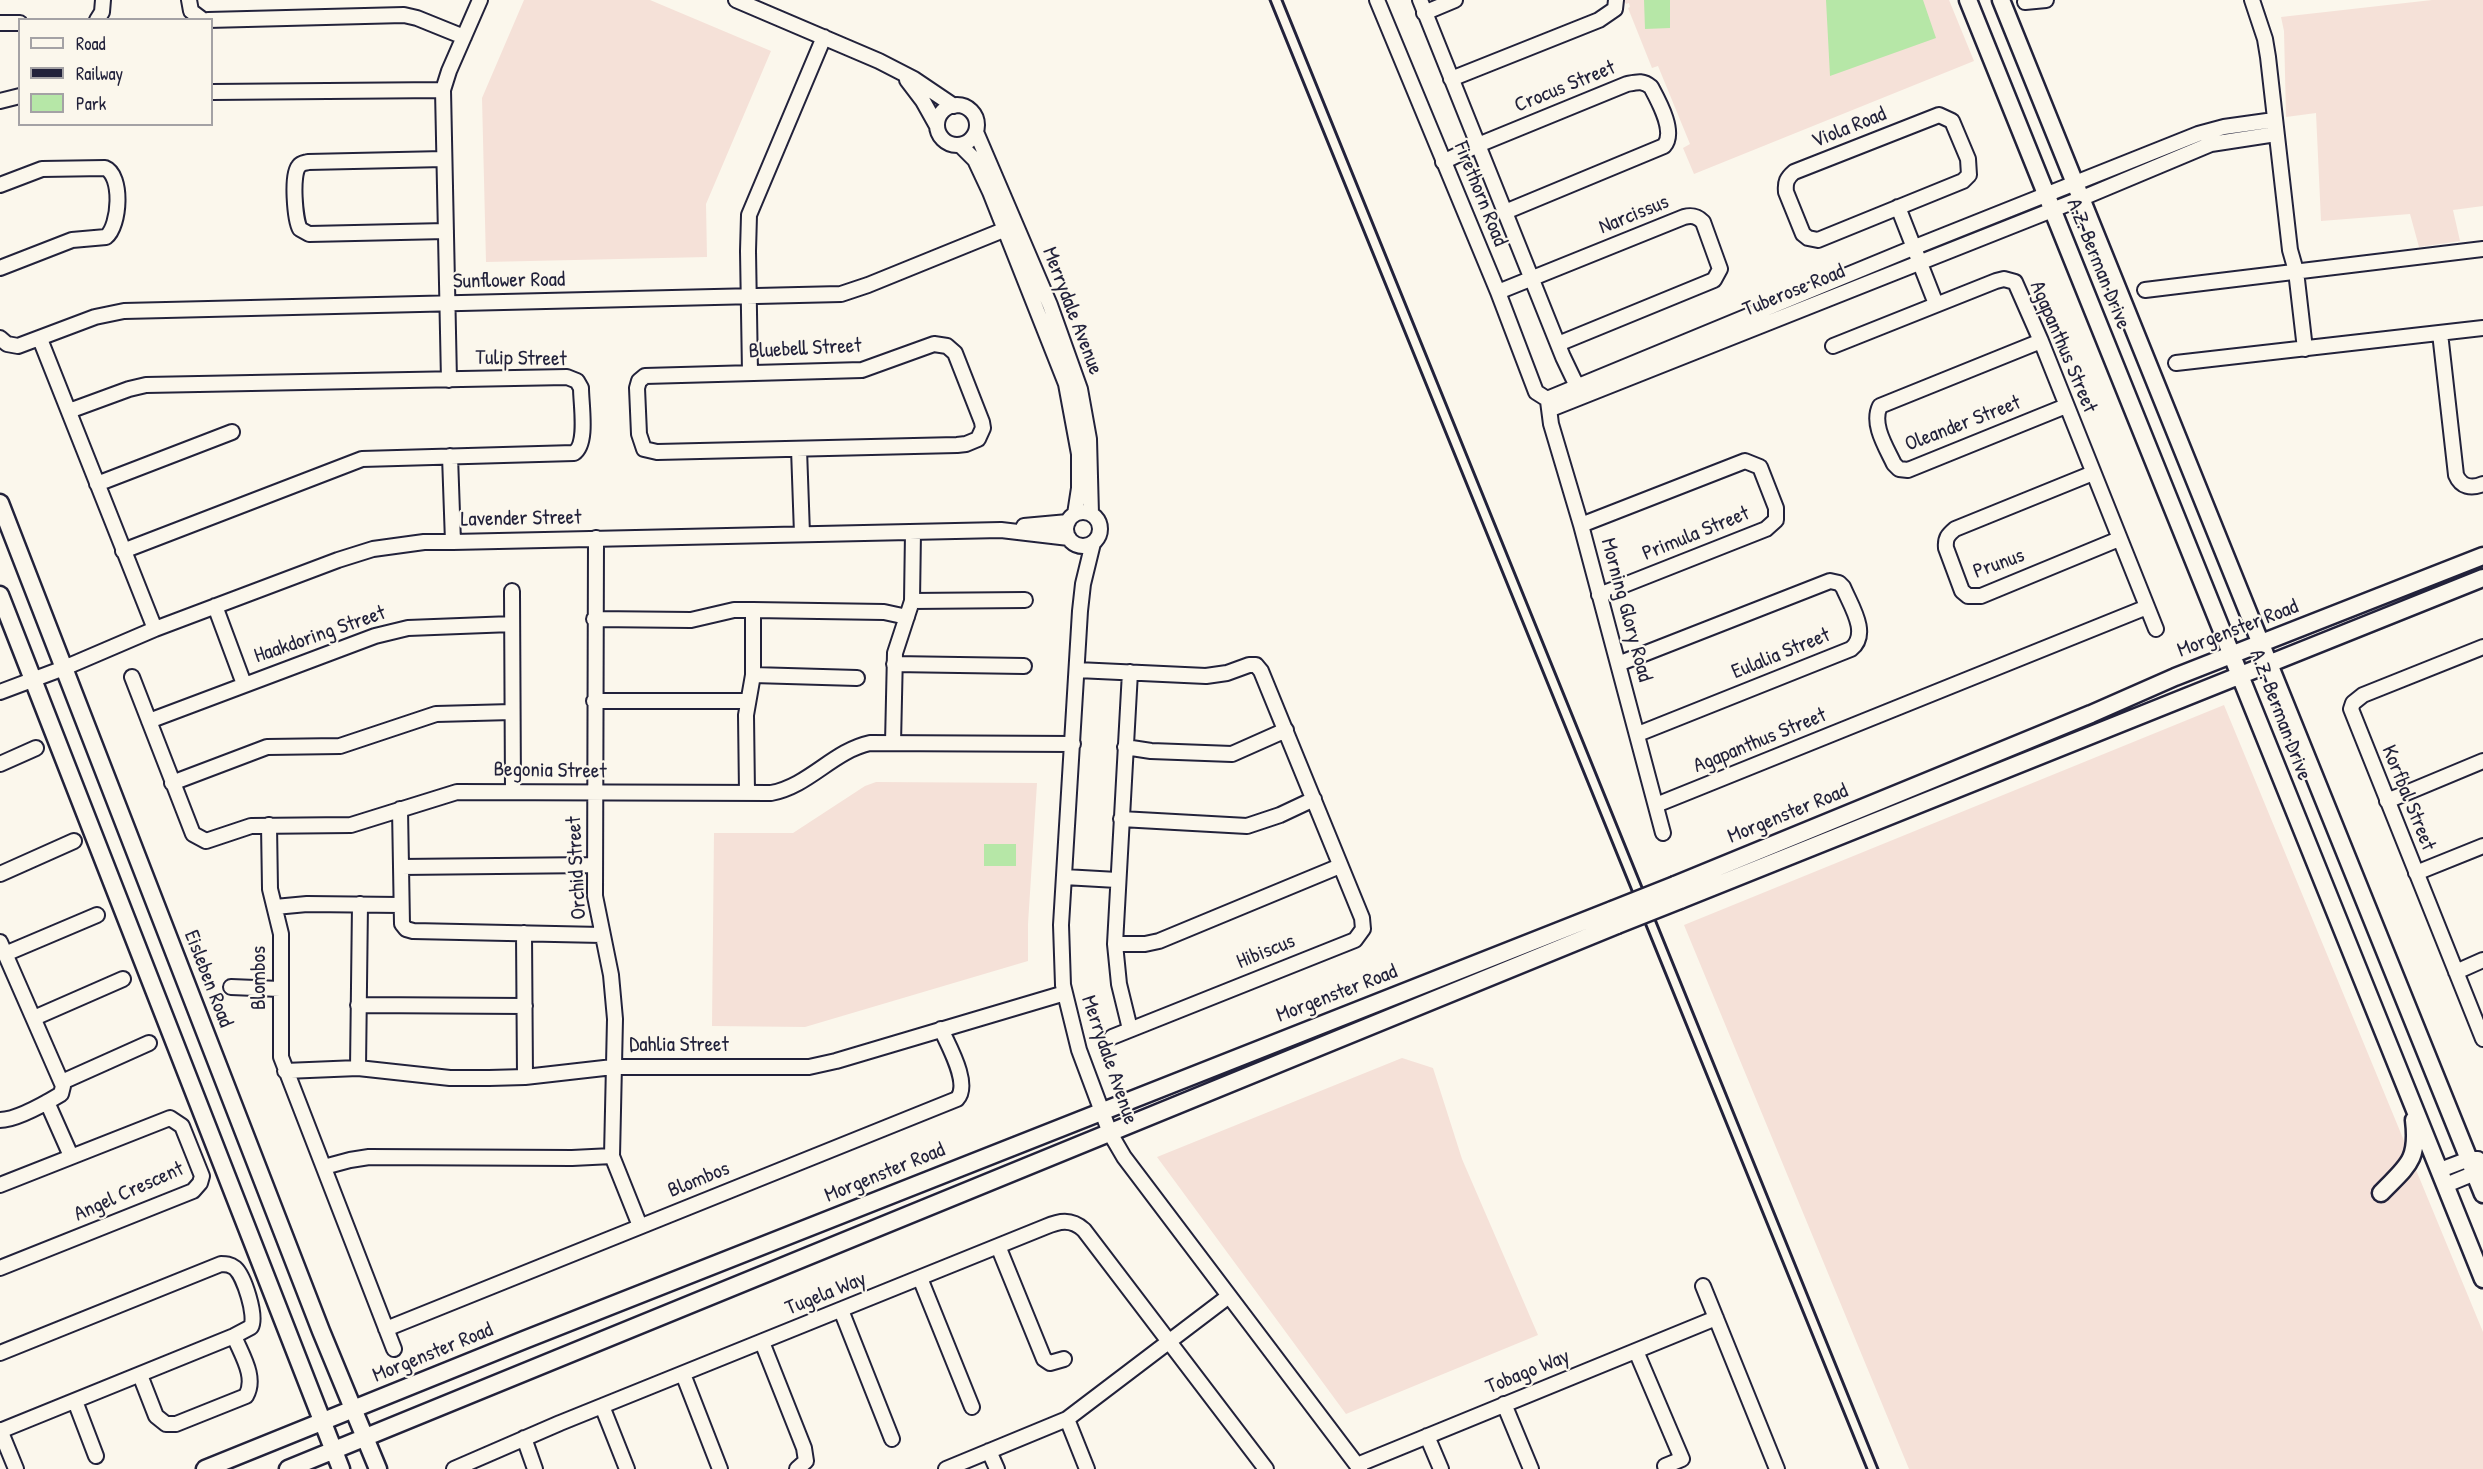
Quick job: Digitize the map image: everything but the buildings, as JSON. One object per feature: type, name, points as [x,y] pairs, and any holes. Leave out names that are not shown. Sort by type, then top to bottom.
[{"type":"main road","name":"A.Z. Berman Drive","points":[[1968,0],[2483,1279]]},
{"type":"main road","name":"A.Z. Berman Drive","points":[[2001,0],[2269,665],[2477,1163],[2483,1194]]},
{"type":"main road","name":"Eisleben Road","points":[[0,503],[352,1409],[378,1469]]},
{"type":"main road","name":"Morgenster Road","points":[[1677,892],[2232,655],[2483,556]]},
{"type":"main road","name":"Morgenster Road","points":[[288,1469],[1110,1133],[1615,917],[2241,676],[2483,578]]},
{"type":"main road","points":[[0,595],[341,1469]]},
{"type":"main road","name":"Morgenster Road","points":[[205,1469],[1101,1111],[1615,917]]},
{"type":"main road","points":[[2381,1193],[2409,1165],[2416,1143],[2413,1105]]},
{"type":"street","points":[[98,18],[102,12],[103,0]]},
{"type":"street","points":[[189,0],[191,11],[201,18]]},
{"type":"street","points":[[449,380],[443,90],[480,0]]},
{"type":"street","points":[[736,0],[879,61],[902,75],[914,79],[954,106]]},
{"type":"street","name":"Firethorn Road","points":[[1377,0],[1498,292],[1536,392],[1549,404]]},
{"type":"street","points":[[1422,7],[1455,0]]},
{"type":"street","points":[[1451,80],[1599,20],[1615,9],[1616,0]]},
{"type":"street","points":[[2025,2],[2046,0]]},
{"type":"street","points":[[2252,0],[2265,39],[2290,250],[2296,271],[2305,349]]},
{"type":"street","name":"Firethorn Road","points":[[1422,7],[1558,344],[1572,376],[1582,391]]},
{"type":"street","points":[[213,20],[404,15],[464,37]]},
{"type":"street","points":[[0,23],[18,23]]},
{"type":"street","points":[[750,373],[748,230],[750,215],[824,37]]},
{"type":"street","points":[[902,75],[923,101],[944,141],[960,145],[969,141],[976,132],[976,121],[971,111],[962,106],[954,106],[940,114],[937,126]]},
{"type":"street","name":"Crocus Street","points":[[1443,162],[1478,145],[1627,84],[1646,82],[1656,95],[1669,132],[1668,141],[1664,146],[1505,212]]},
{"type":"street","points":[[213,92],[443,90]]},
{"type":"street","points":[[0,101],[18,96]]},
{"type":"street","name":"Viola Road","points":[[1946,116],[1952,121],[1968,159],[1969,175],[1963,181],[1898,207],[1818,240],[1808,238],[1803,234],[1785,184],[1794,172],[1932,117],[1946,116]]},
{"type":"street","points":[[2049,202],[2213,129],[2275,127]]},
{"type":"street","name":"Merrydale Avenue","points":[[976,132],[1063,339],[1080,389],[1087,422],[1090,456],[1091,514]]},
{"type":"street","name":"Merrydale Avenue","points":[[960,145],[975,160],[1006,229],[1069,392],[1077,435],[1079,468],[1071,518]]},
{"type":"street","points":[[444,159],[302,164],[295,173],[296,219],[300,229],[309,234],[446,231]]},
{"type":"street","points":[[0,185],[42,169],[105,168],[116,178],[116,223],[106,237],[72,240],[0,268]]},
{"type":"street","name":"Tuberose Road","points":[[1582,391],[1915,247],[2049,202]]},
{"type":"street","name":"Tuberose Road","points":[[1549,404],[1921,263],[2049,202]]},
{"type":"street","points":[[1898,207],[1936,304]]},
{"type":"street","name":"Narcissus","points":[[1498,292],[1684,217],[1691,215],[1699,217],[1703,222],[1720,269],[1714,280],[1558,344]]},
{"type":"street","name":"Sunflower Road","points":[[4,341],[18,346],[116,311],[841,294],[1006,229]]},
{"type":"street","points":[[2145,290],[2483,249]]},
{"type":"street","name":"Agapanthus Street","points":[[1833,346],[1996,281],[2011,280],[2018,286],[2156,628]]},
{"type":"street","points":[[2175,363],[2483,328]]},
{"type":"street","points":[[2440,333],[2456,475],[2459,483],[2464,486],[2471,488],[2483,484]]},
{"type":"street","points":[[40,339],[154,629]]},
{"type":"street","points":[[1054,351],[1063,339]]},
{"type":"street","name":"Oleander Street","points":[[2041,341],[1880,406],[1876,415],[1877,423],[1893,464],[1899,469],[1908,470],[2066,406]]},
{"type":"street","name":"Bluebell Street","points":[[934,344],[943,344],[955,353],[982,422],[981,435],[978,439],[966,444],[799,449],[657,452],[647,450],[641,445],[637,388],[641,378],[654,374],[750,373],[862,370],[934,344]]},
{"type":"street","name":"Tulip Street","points":[[69,411],[146,385],[567,377],[575,379],[581,388],[582,440],[579,449],[569,454],[371,458],[347,463],[123,550]]},
{"type":"street","name":"Morning Glory Road","points":[[1549,404],[1551,424],[1581,525],[1663,833]]},
{"type":"street","points":[[97,484],[232,432]]},
{"type":"street","points":[[799,449],[802,534]]},
{"type":"street","points":[[450,456],[453,542]]},
{"type":"street","name":"Primula Street","points":[[1581,525],[1745,461],[1760,467],[1776,508],[1776,520],[1766,529],[1599,595]]},
{"type":"street","name":"Prunus","points":[[2093,473],[1949,534],[1945,540],[1946,548],[1962,591],[1968,596],[1981,596],[2119,539]]},
{"type":"street","points":[[1091,514],[1096,517],[1100,526],[1099,537],[1093,543],[1083,546],[1072,541],[1067,533],[1071,518],[1091,514]]},
{"type":"street","name":"Lavender Street","points":[[0,692],[215,606],[354,555],[397,546],[596,538],[1001,530],[1071,518]]},
{"type":"street","name":"Lavender Street","points":[[1001,530],[1072,541]]},
{"type":"street","points":[[893,743],[894,664],[898,641],[912,601],[913,532]]},
{"type":"street","name":"Orchid Street","points":[[596,538],[595,896],[615,1019],[612,1156],[640,1226]]},
{"type":"street","name":"Merrydale Avenue","points":[[1072,541],[1083,584]]},
{"type":"street","name":"Merrydale Avenue","points":[[1093,543],[1083,584],[1061,944],[1065,993],[1074,1033],[1110,1133],[1140,1179],[1358,1467]]},
{"type":"street","name":"Eulalia Street","points":[[1618,664],[1830,582],[1839,583],[1843,587],[1860,630],[1860,640],[1851,649],[1638,734]]},
{"type":"street","points":[[512,591],[513,792]]},
{"type":"street","points":[[912,601],[1025,600]]},
{"type":"street","points":[[215,606],[244,684]]},
{"type":"street","name":"Agapanthus Street","points":[[1656,805],[2147,608]]},
{"type":"street","points":[[594,619],[691,621],[734,610],[876,612],[907,617]]},
{"type":"street","points":[[747,793],[748,701],[753,675],[753,610]]},
{"type":"street","name":"Haakdoring Street","points":[[149,721],[344,646],[396,630],[448,625],[512,624]]},
{"type":"street","name":"Korfbal Street","points":[[2483,647],[2363,695],[2353,703],[2352,715],[2483,1039]]},
{"type":"street","points":[[894,664],[1024,666]]},
{"type":"street","name":"Hibiscus","points":[[1077,670],[1206,676],[1256,665],[1261,671],[1286,730],[1362,918],[1363,930],[1354,940],[1112,1037]]},
{"type":"street","points":[[1130,672],[1115,944],[1119,984],[1130,1029]]},
{"type":"street","points":[[753,675],[857,678]]},
{"type":"street","name":"Begonia Street","points":[[132,677],[194,834],[201,840],[211,841],[251,826],[351,825],[456,792],[771,793],[788,789],[848,750],[870,743],[1072,744]]},
{"type":"street","points":[[594,701],[748,701]]},
{"type":"street","points":[[172,783],[267,747],[340,746],[436,714],[512,712]]},
{"type":"street","points":[[1125,747],[1151,751],[1232,754],[1286,730]]},
{"type":"street","points":[[0,764],[36,748]]},
{"type":"street","points":[[2387,801],[2483,762]]},
{"type":"street","points":[[1122,819],[1247,826],[1280,815],[1314,799]]},
{"type":"street","points":[[400,809],[400,905],[403,926],[413,931],[602,935]]},
{"type":"street","name":"Blombos","points":[[269,825],[270,889],[280,934],[280,1047],[285,1071],[394,1349]]},
{"type":"street","points":[[0,874],[74,841]]},
{"type":"street","points":[[2416,873],[2483,846]]},
{"type":"street","points":[[401,867],[594,865]]},
{"type":"street","points":[[1115,944],[1145,944],[1159,941],[1340,866]]},
{"type":"street","points":[[1064,877],[1117,880]]},
{"type":"street","points":[[275,907],[307,904],[400,905]]},
{"type":"street","points":[[358,1068],[360,904]]},
{"type":"street","points":[[0,1120],[8,1119],[47,1102],[61,1094],[63,1086],[3,948],[97,915]]},
{"type":"street","points":[[524,933],[525,1077]]},
{"type":"street","points":[[2456,972],[2483,960]]},
{"type":"street","points":[[33,1018],[123,979]]},
{"type":"street","points":[[231,987],[280,989]]},
{"type":"street","name":"Dahlia Street","points":[[285,1071],[358,1068],[450,1078],[525,1077],[613,1067],[809,1067],[1065,993]]},
{"type":"street","points":[[358,1005],[525,1006]]},
{"type":"street","name":"Blombos","points":[[386,1329],[957,1099],[962,1091],[962,1080],[941,1029]]},
{"type":"street","points":[[62,1082],[149,1043]]},
{"type":"street","points":[[47,1102],[71,1156]]},
{"type":"street","name":"Angel Crescent","points":[[0,1185],[170,1118],[182,1126],[201,1180],[199,1186],[193,1191],[0,1268]]},
{"type":"street","points":[[324,1167],[369,1157],[572,1158],[612,1156]]},
{"type":"street","points":[[2443,1178],[2477,1163]]},
{"type":"street","name":"Tugela Way","points":[[454,1469],[602,1406],[998,1246],[1059,1222],[1069,1221],[1078,1225],[1266,1469]]},
{"type":"street","points":[[998,1246],[1044,1359],[1050,1363],[1064,1359]]},
{"type":"street","points":[[0,1353],[221,1264],[230,1265],[238,1272],[253,1311],[253,1323],[245,1331],[0,1431],[16,1469]]},
{"type":"street","points":[[920,1278],[972,1407]]},
{"type":"street","points":[[1703,1286],[1777,1469]]},
{"type":"street","points":[[946,1469],[1067,1419],[1229,1296]]},
{"type":"street","points":[[841,1310],[892,1439]]},
{"type":"street","name":"Tobago Way","points":[[1358,1467],[1427,1436],[1716,1318]]},
{"type":"street","points":[[140,1375],[159,1420],[171,1425],[246,1396],[250,1385],[249,1375],[234,1336]]},
{"type":"street","points":[[762,1342],[804,1448],[806,1461],[797,1469]]},
{"type":"street","points":[[1636,1351],[1682,1459],[1665,1466]]},
{"type":"street","points":[[683,1374],[720,1469]]},
{"type":"street","points":[[75,1401],[96,1456]]},
{"type":"street","points":[[1504,1404],[1531,1469]]},
{"type":"street","points":[[602,1406],[627,1469]]},
{"type":"street","points":[[1067,1419],[1087,1469]]},
{"type":"street","points":[[1427,1436],[1440,1469]]},
{"type":"street","points":[[524,1438],[535,1469]]},
{"type":"street","points":[[989,1451],[997,1469]]},
{"type":"shaded area","points":[[524,0],[650,0],[771,51],[706,204],[707,257],[486,262],[482,98]]},
{"type":"shaded area","points":[[1624,0],[1949,0],[1974,61],[1694,174],[1683,148],[1690,144],[1658,66],[1652,68],[1628,8],[1629,3],[1626,4]]},
{"type":"shaded area","points":[[2432,0],[2483,0],[2483,206],[2453,210],[2460,241],[2419,247],[2410,214],[2321,221],[2316,113],[2286,117],[2284,31],[2281,17]]},
{"type":"shaded area","points":[[2224,705],[2483,1332],[2483,1469],[1909,1469],[1684,925]]},
{"type":"shaded area","points":[[876,782],[1037,783],[1028,924],[1028,961],[805,1027],[712,1026],[714,833],[793,833],[865,786]]},
{"type":"shaded area","points":[[1402,1058],[1433,1068],[1462,1159],[1538,1335],[1346,1414],[1157,1157]]},
{"type":"green space","points":[[1644,0],[1670,0],[1670,28],[1645,29]]},
{"type":"green space","points":[[1826,0],[1923,0],[1936,38],[1830,76]]},
{"type":"green space","points":[[984,844],[1016,844],[1016,866],[984,866]]},
{"type":"railway","points":[[1270,0],[1867,1469]]},
{"type":"railway","points":[[1282,0],[1878,1469]]}]
